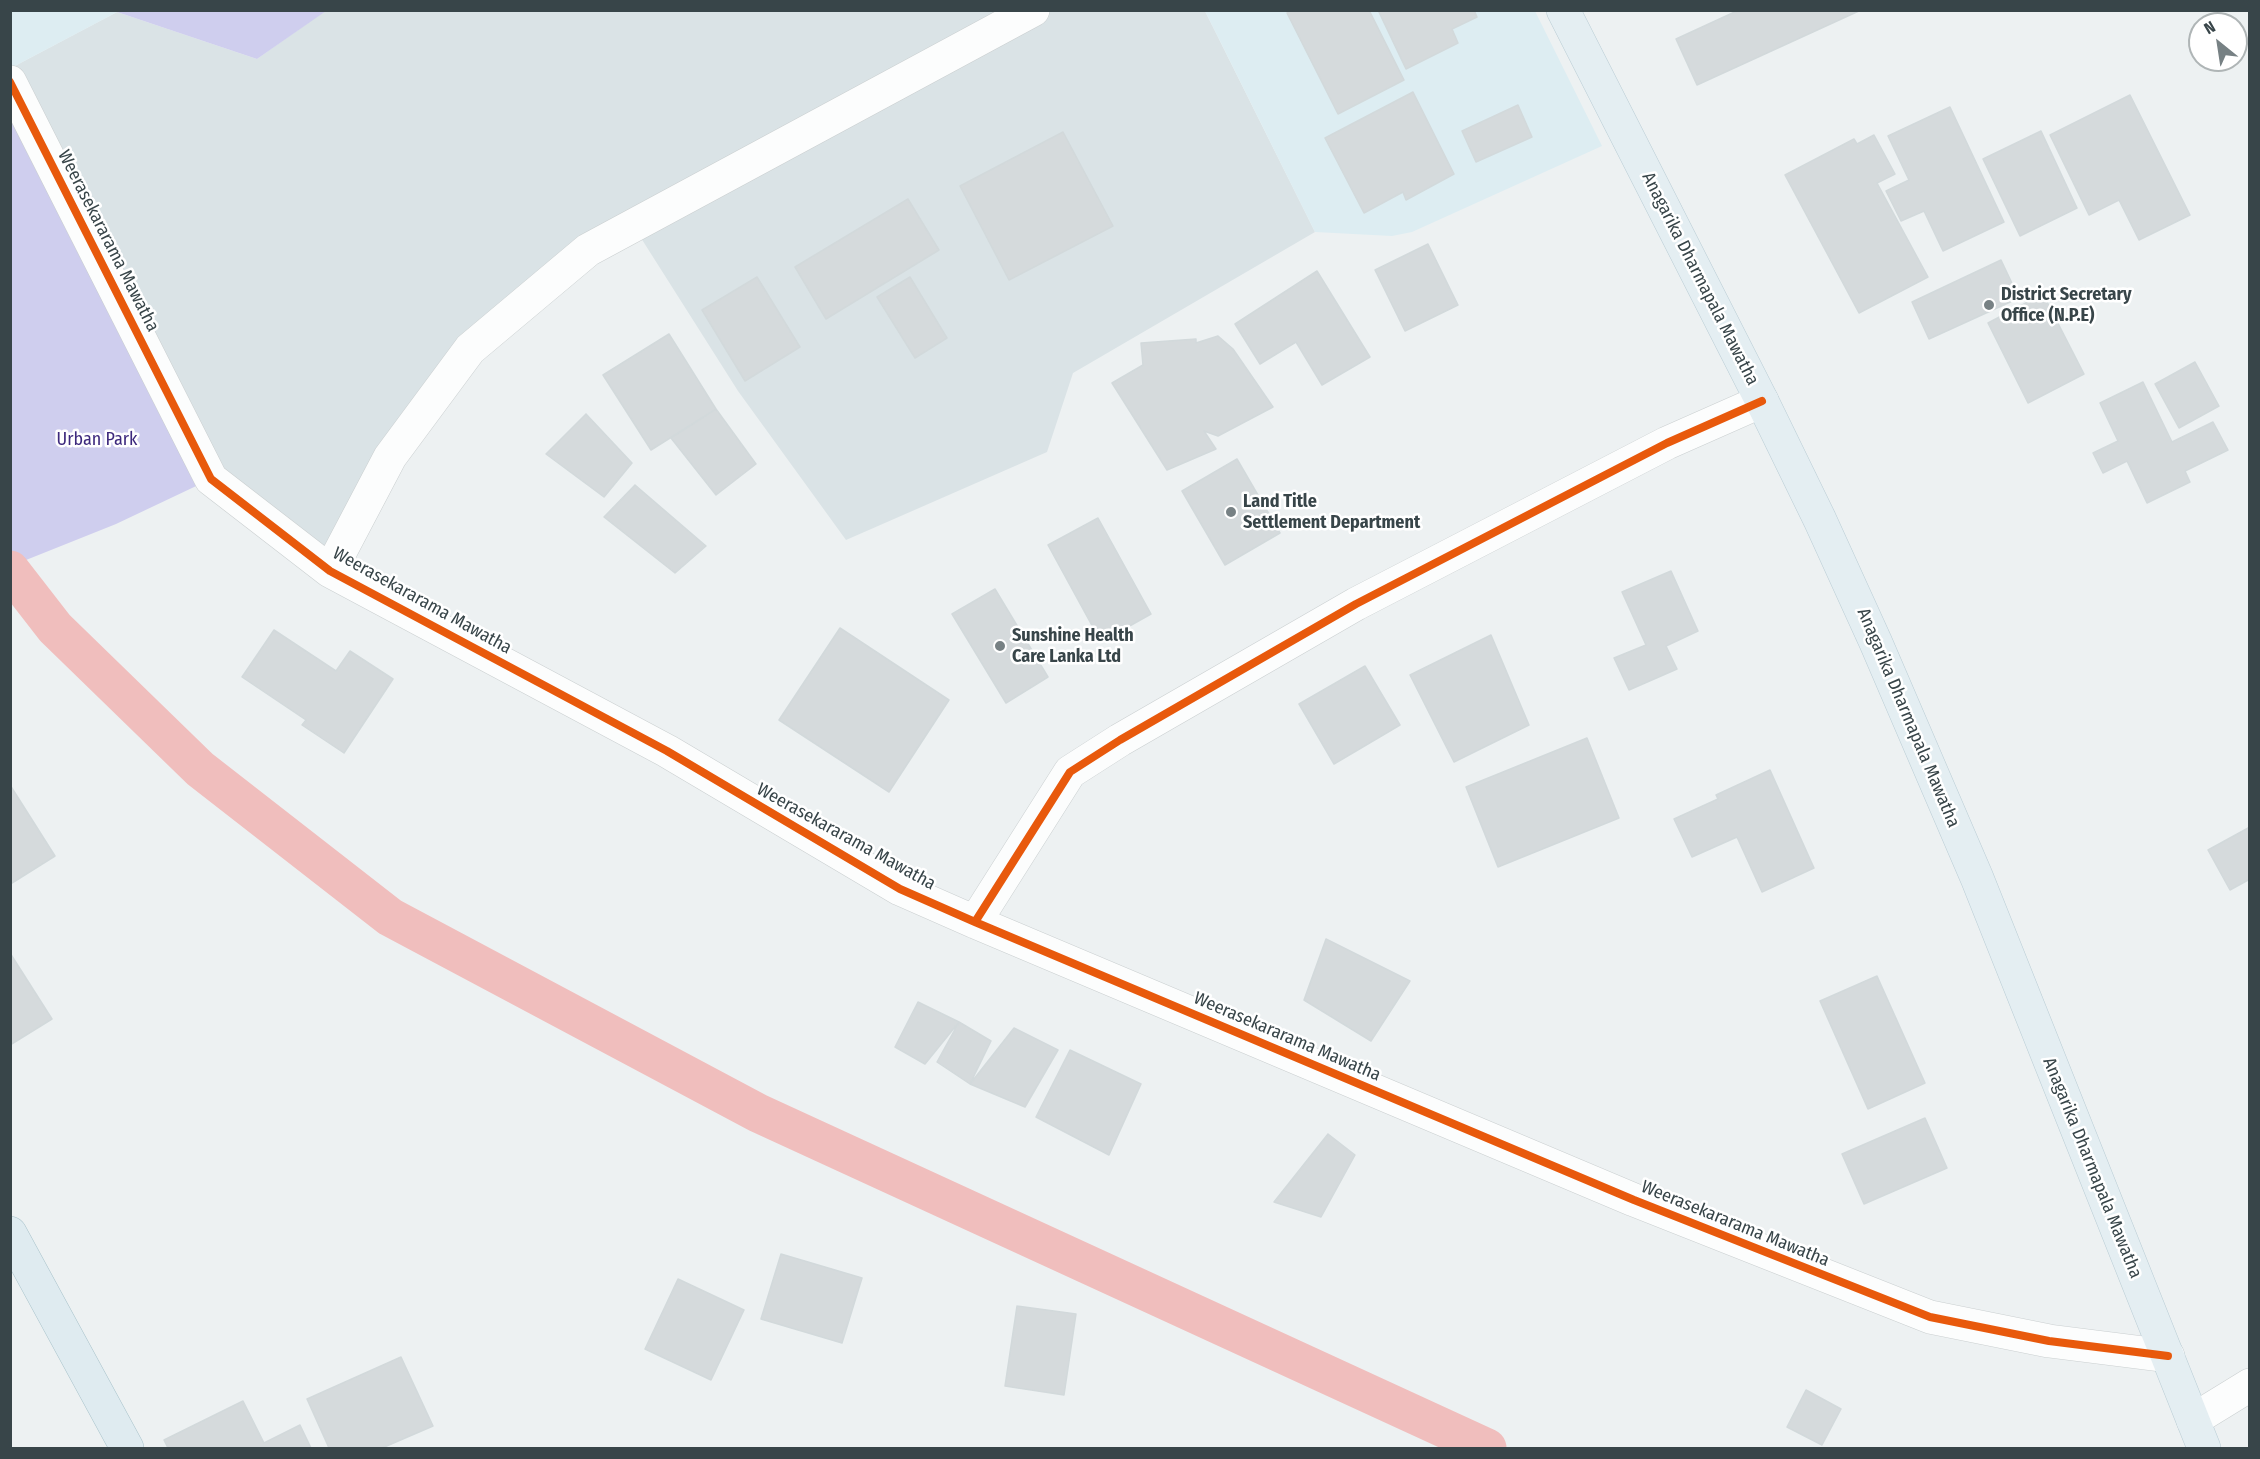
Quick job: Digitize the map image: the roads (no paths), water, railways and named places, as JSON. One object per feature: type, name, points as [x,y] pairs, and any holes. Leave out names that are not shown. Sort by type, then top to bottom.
[{"type":"highway","points":[[10,1233],[127,1449]]},
{"type":"main road","name":"Anagarika Dharmapala Mawatha","points":[[1563,10],[1762,401],[1876,642],[1977,878],[2199,1434]]},
{"type":"street","points":[[330,571],[390,457],[470,349],[588,250],[1033,10]]},
{"type":"street","name":"Weerasekararama Mawatha","points":[[10,81],[211,479],[330,571],[667,751],[900,889],[1634,1200],[1930,1317],[2049,1341],[2168,1356]]},
{"type":"street","points":[[975,921],[1070,772],[1120,740],[1356,604],[1667,443],[1762,401]]},
{"type":"street","points":[[2199,1434],[2250,1385]]},
{"type":"waterway","points":[[10,570],[55,628],[200,769],[390,917],[758,1113],[1487,1448]]},
{"type":"place","name":"District Secretary Office (N.P.E)","points":[[1989,305]]},
{"type":"place","name":"Land Title Settlement Department","points":[[1231,512]]},
{"type":"place","name":"Sunshine Health Care Lanka Ltd","points":[[1000,646]]},
{"type":"park label","name":"Urban Park","points":[[97,440]]}]
